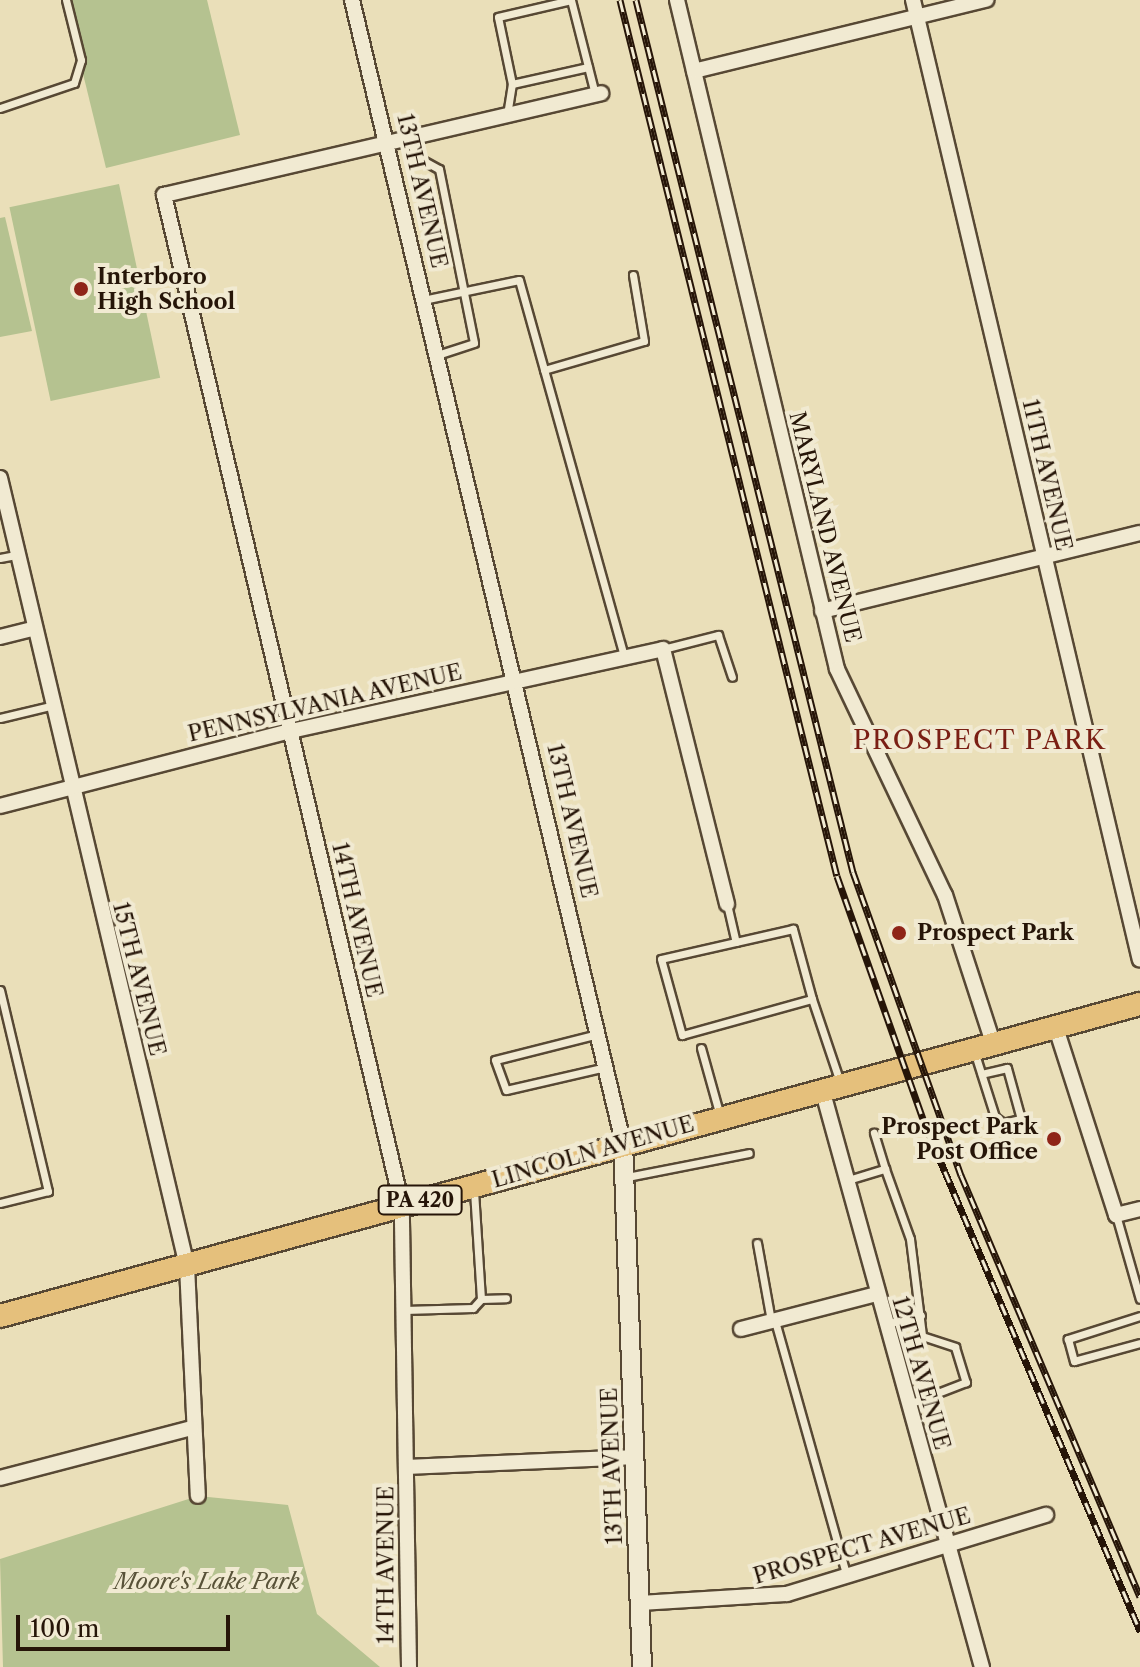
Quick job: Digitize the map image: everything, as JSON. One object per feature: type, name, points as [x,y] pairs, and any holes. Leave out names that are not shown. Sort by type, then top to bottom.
[{"type":"main road","name":"LINCOLN AVENUE","points":[[0,1316],[623,1142],[1140,1004]]},
{"type":"street","name":"13TH AVENUE","points":[[352,0],[623,1142],[642,1667]]},
{"type":"street","name":"MARYLAND AVENUE","points":[[677,0],[822,611],[860,727],[945,895],[983,1046]]},
{"type":"street","name":"11TH AVENUE","points":[[913,0],[1140,960]]},
{"type":"street","points":[[694,71],[986,0]]},
{"type":"street","points":[[386,143],[598,94]]},
{"type":"street","name":"14TH AVENUE","points":[[386,143],[164,195],[402,1205],[409,1667]]},
{"type":"street","name":"15TH AVENUE","points":[[0,478],[69,790],[187,1266],[192,1428],[198,1496]]},
{"type":"street","points":[[822,611],[1045,559],[1140,533]]},
{"type":"street","points":[[0,637],[32,629]]},
{"type":"street","points":[[663,649],[727,904]]},
{"type":"street","name":"PENNSYLVANIA AVENUE","points":[[0,806],[291,731],[663,649]]},
{"type":"street","points":[[1055,1025],[1116,1215],[1140,1209]]},
{"type":"street","name":"12TH AVENUE","points":[[831,1086],[846,1181],[982,1667]]},
{"type":"street","points":[[741,1329],[876,1294]]},
{"type":"street","points":[[0,1478],[192,1428]]},
{"type":"street","points":[[407,1467],[636,1457]]},
{"type":"street","name":"PROSPECT AVENUE","points":[[639,1603],[753,1601],[1046,1515]]},
{"type":"lane","points":[[0,108],[74,83],[81,60],[66,0]]},
{"type":"lane","points":[[507,115],[512,84],[498,17],[556,3],[571,0],[598,94]]},
{"type":"lane","points":[[512,84],[588,67]]},
{"type":"lane","points":[[408,138],[417,157],[439,169],[467,293],[474,343],[436,355]]},
{"type":"lane","points":[[544,370],[644,341],[633,275]]},
{"type":"lane","points":[[423,300],[519,280],[624,657]]},
{"type":"lane","points":[[0,558],[16,555]]},
{"type":"lane","points":[[663,649],[718,635],[732,677]]},
{"type":"lane","points":[[0,718],[50,706]]},
{"type":"lane","points":[[727,904],[736,942]]},
{"type":"lane","points":[[812,999],[682,1035],[661,959],[793,929],[812,999],[831,1086]]},
{"type":"lane","points":[[0,990],[48,1191],[0,1203]]},
{"type":"lane","points":[[598,1034],[495,1060],[506,1090],[606,1067]]},
{"type":"lane","points":[[982,1074],[1007,1068],[1021,1119],[1003,1123],[982,1074],[983,1046]]},
{"type":"lane","points":[[701,1048],[720,1116]]},
{"type":"lane","points":[[874,1133],[910,1239],[922,1336],[955,1347],[966,1382],[907,1405]]},
{"type":"lane","points":[[625,1177],[749,1153]]},
{"type":"lane","points":[[846,1181],[885,1169]]},
{"type":"lane","points":[[404,1310],[473,1308],[481,1299],[473,1186]]},
{"type":"lane","points":[[1116,1215],[1140,1299]]},
{"type":"lane","points":[[757,1243],[773,1321],[846,1573]]},
{"type":"lane","points":[[481,1299],[506,1298]]},
{"type":"lane","points":[[884,1324],[921,1315]]},
{"type":"lane","points":[[1140,1316],[1068,1339],[1074,1361],[1140,1343]]},
{"type":"green space","points":[[65,0],[207,0],[240,135],[106,168]]},
{"type":"green space","points":[[119,184],[160,378],[51,401],[9,207]]},
{"type":"green space","points":[[5,217],[32,331],[0,337],[0,218]]},
{"type":"green space","name":"Moore's Lake Park","points":[[198,1496],[288,1505],[317,1614],[380,1667],[3,1667],[0,1559]]},
{"type":"railway","points":[[620,0],[837,876],[926,1127],[1140,1631]]},
{"type":"railway","points":[[636,0],[853,872],[961,1175],[1140,1597]]},
{"type":"place","name":"Interboro High School","points":[[81,289]]},
{"type":"place","name":"Prospect Park","points":[[899,933]]},
{"type":"place","name":"Prospect Park Post Office","points":[[1054,1139]]},
{"type":"district","name":"PROSPECT PARK","points":[[980,741]]}]
